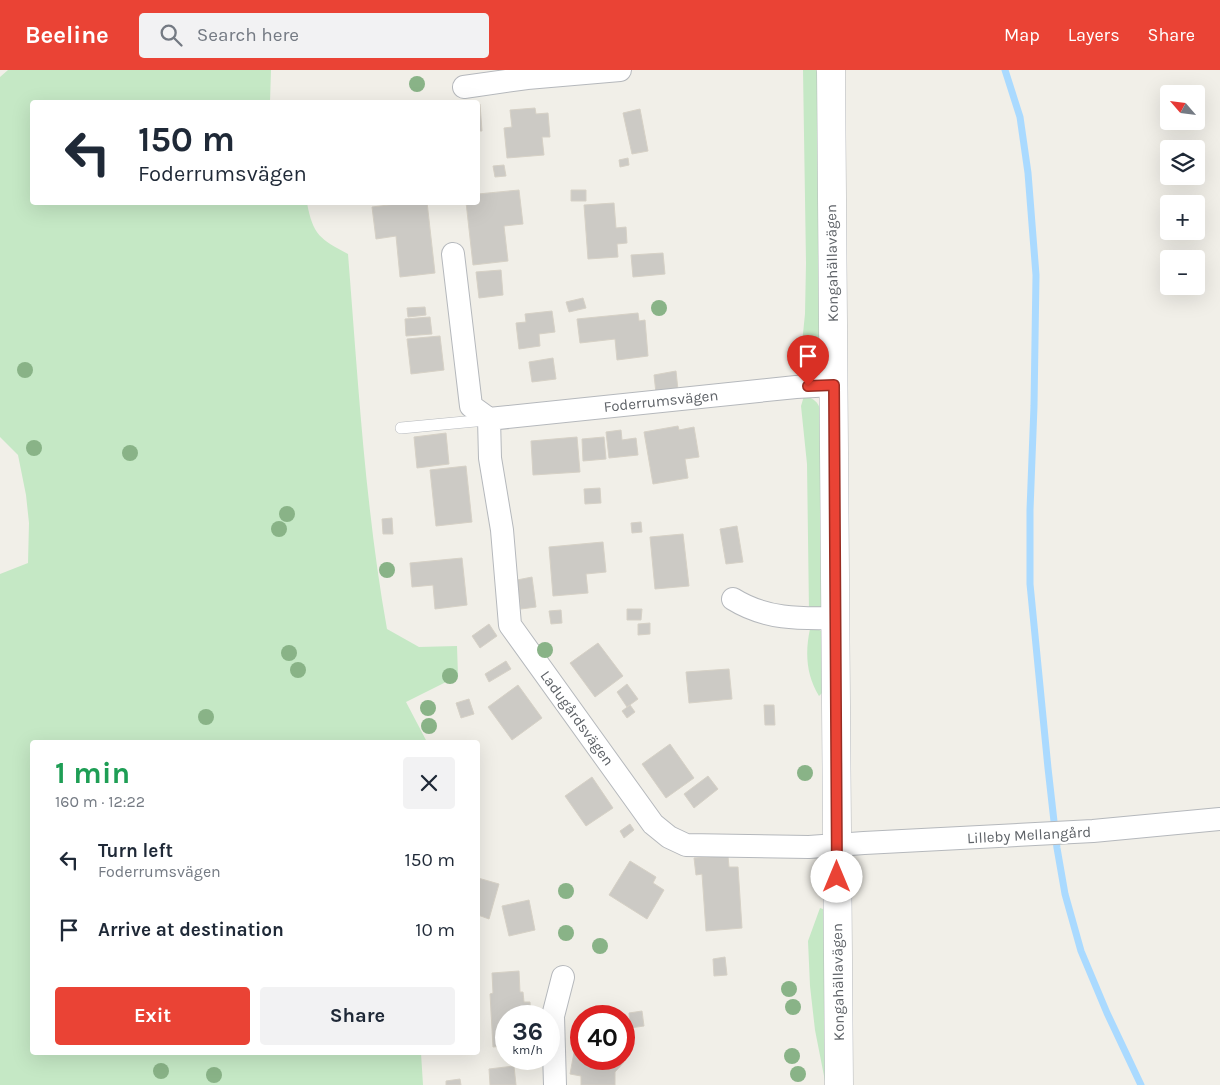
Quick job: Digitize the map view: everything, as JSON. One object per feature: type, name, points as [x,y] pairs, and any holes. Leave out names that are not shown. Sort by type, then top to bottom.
[{"type":"street","points":[[464,87],[527,78],[620,70]]},
{"type":"street","name":"Kongahällavägen","points":[[831,70],[839,1085]]},
{"type":"street","points":[[453,254],[471,406],[489,419]]},
{"type":"street","name":"Foderrumsvägen","points":[[489,419],[796,387],[834,385]]},
{"type":"street","name":"Ladugårdsvägen","points":[[489,419],[490,458],[502,530],[510,625],[653,824],[669,837],[686,845],[776,848],[837,845]]},
{"type":"street","points":[[733,599],[747,608],[785,618],[836,618]]},
{"type":"street","name":"Lilleby Mellangård","points":[[837,845],[1040,835],[1220,819]]},
{"type":"street","points":[[555,1085],[553,1016],[563,977]]},
{"type":"lane","points":[[401,428],[489,419]]},
{"type":"green space","points":[[8,70],[271,70],[270,100],[30,100],[30,205],[307,205],[312,222],[319,235],[348,254],[368,489],[379,583],[387,629],[419,647],[457,646],[458,676],[406,702],[426,740],[30,740],[30,1055],[421,1055],[423,1085],[0,1085],[0,574],[28,563],[29,523],[26,495],[18,455],[0,437],[0,77]]},
{"type":"green space","points":[[803,70],[816,70],[818,74],[821,369],[816,375],[801,377],[799,373],[805,314],[806,263]]},
{"type":"green space","points":[[804,396],[815,401],[821,411],[823,605],[820,608],[809,611],[807,464],[801,406]]},
{"type":"green space","points":[[816,628],[821,631],[824,649],[822,693],[819,696],[811,680],[807,655],[810,629]]},
{"type":"green space","points":[[820,908],[826,910],[829,1082],[825,1081],[815,1030],[810,986],[808,941]]},
{"type":"building","points":[[480,104],[482,131],[480,131]]},
{"type":"building","points":[[535,108],[536,114],[548,113],[550,137],[542,137],[544,155],[507,158],[504,128],[512,127],[510,110]]},
{"type":"building","points":[[640,109],[648,151],[632,154],[623,113]]},
{"type":"building","points":[[628,158],[629,165],[620,167],[619,160]]},
{"type":"building","points":[[504,165],[506,176],[495,177],[493,166]]},
{"type":"building","points":[[519,190],[523,224],[504,226],[508,261],[473,265],[466,205],[480,205],[480,194]]},
{"type":"building","points":[[571,190],[586,190],[586,201],[571,201]]},
{"type":"building","points":[[614,203],[616,228],[626,227],[627,243],[617,244],[618,257],[588,259],[584,205]]},
{"type":"building","points":[[427,205],[435,273],[400,277],[396,236],[376,239],[372,207]]},
{"type":"building","points":[[663,253],[665,274],[633,277],[631,255]]},
{"type":"building","points":[[501,270],[503,295],[479,298],[476,272]]},
{"type":"building","points":[[583,298],[586,308],[569,312],[566,302]]},
{"type":"building","points":[[425,307],[426,315],[408,317],[407,308]]},
{"type":"building","points":[[552,311],[555,332],[539,334],[540,346],[519,349],[516,323],[526,322],[525,314]]},
{"type":"building","points":[[638,313],[639,321],[645,320],[648,356],[617,360],[615,339],[580,343],[577,319]]},
{"type":"building","points":[[430,317],[432,334],[406,336],[405,319]]},
{"type":"building","points":[[440,336],[444,370],[411,374],[407,339]]},
{"type":"building","points":[[553,358],[556,379],[532,382],[529,362]]},
{"type":"building","points":[[676,371],[678,390],[656,393],[654,375]]},
{"type":"building","points":[[678,426],[679,430],[694,427],[699,457],[685,459],[688,478],[653,484],[644,432]]},
{"type":"building","points":[[621,430],[622,440],[636,438],[638,455],[609,458],[606,432]]},
{"type":"building","points":[[446,433],[449,464],[417,468],[414,437]]},
{"type":"building","points":[[577,437],[580,472],[533,475],[531,441]]},
{"type":"building","points":[[604,437],[606,459],[583,461],[582,439]]},
{"type":"building","points":[[466,466],[472,522],[436,526],[430,470]]},
{"type":"building","points":[[600,488],[601,503],[585,504],[584,489]]},
{"type":"building","points":[[392,518],[393,534],[383,534],[382,519]]},
{"type":"building","points":[[641,522],[642,532],[632,533],[631,523]]},
{"type":"building","points":[[737,526],[743,562],[726,564],[720,529]]},
{"type":"building","points":[[683,534],[689,586],[655,589],[650,537]]},
{"type":"building","points":[[603,542],[606,572],[586,574],[588,593],[553,596],[549,547]]},
{"type":"building","points":[[462,558],[467,605],[435,609],[433,585],[412,587],[410,563]]},
{"type":"building","points":[[532,577],[536,607],[521,609],[517,580]]},
{"type":"building","points":[[627,609],[642,609],[641,620],[627,620]]},
{"type":"building","points":[[561,610],[562,623],[551,624],[549,611]]},
{"type":"building","points":[[650,623],[650,634],[638,635],[638,624]]},
{"type":"building","points":[[489,624],[497,636],[480,648],[472,636]]},
{"type":"building","points":[[598,643],[623,676],[595,697],[570,663]]},
{"type":"building","points":[[506,661],[511,669],[489,682],[485,674]]},
{"type":"building","points":[[729,669],[732,699],[689,703],[686,672]]},
{"type":"building","points":[[627,684],[638,699],[627,707],[617,692]]},
{"type":"building","points":[[518,685],[542,718],[512,740],[488,707]]},
{"type":"building","points":[[469,699],[474,714],[461,718],[456,703]]},
{"type":"building","points":[[630,705],[635,712],[627,718],[622,711]]},
{"type":"building","points":[[764,705],[774,705],[775,725],[765,725]]},
{"type":"building","points":[[670,744],[694,778],[666,798],[642,764]]},
{"type":"building","points":[[708,776],[718,789],[694,808],[684,794]]},
{"type":"building","points":[[592,777],[613,808],[586,826],[565,796]]},
{"type":"building","points":[[630,824],[634,830],[624,838],[620,831]]},
{"type":"building","points":[[728,856],[729,867],[738,867],[742,928],[706,931],[702,874],[696,875],[694,858]]},
{"type":"building","points":[[630,861],[656,877],[653,883],[664,890],[647,919],[609,895]]},
{"type":"building","points":[[480,879],[499,884],[489,919],[480,916]]},
{"type":"building","points":[[529,900],[535,930],[509,936],[502,906]]},
{"type":"building","points":[[725,957],[727,975],[714,976],[713,959]]},
{"type":"building","points":[[519,971],[520,992],[523,992],[524,1002],[530,1002],[530,1005],[495,1005],[495,1047],[493,1047],[490,994],[493,993],[492,973]]},
{"type":"building","points":[[642,1011],[644,1026],[635,1027],[635,1012]]},
{"type":"building","points":[[489,1069],[514,1070],[516,1085],[490,1085]]},
{"type":"building","points":[[571,1070],[617,1070],[615,1072],[615,1085],[581,1085],[581,1076],[570,1074]]},
{"type":"building","points":[[460,1079],[461,1085],[446,1085],[446,1081]]},
{"type":"waterway","points":[[1005,70],[1020,117],[1028,173],[1036,275],[1030,584],[1057,848],[1065,894],[1081,951],[1107,1013],[1141,1085]]},
{"type":"route","points":[[808,386],[834,385],[837,877]]}]
